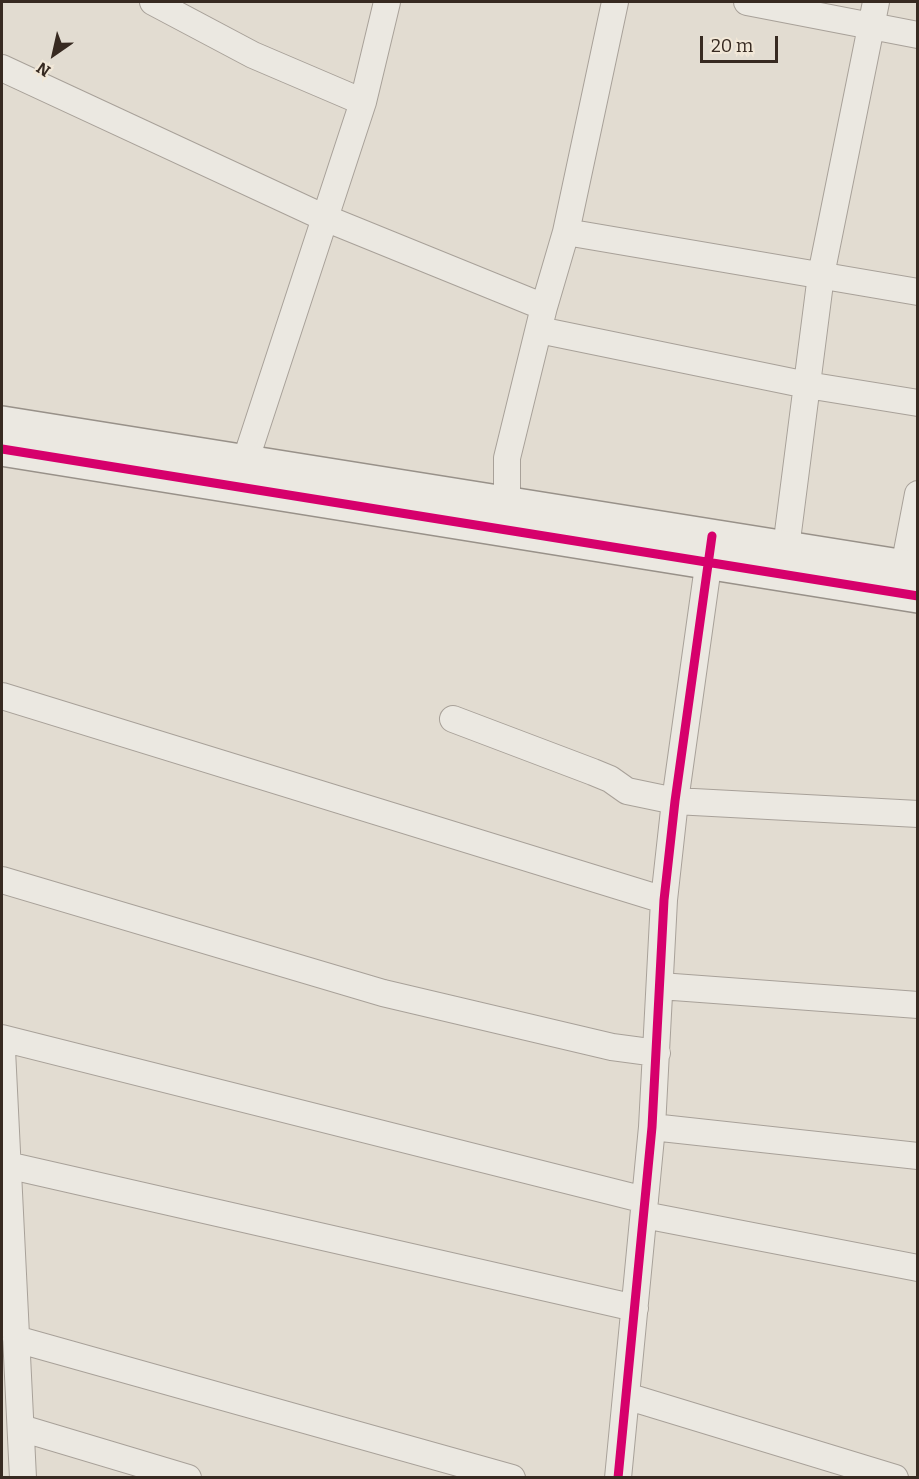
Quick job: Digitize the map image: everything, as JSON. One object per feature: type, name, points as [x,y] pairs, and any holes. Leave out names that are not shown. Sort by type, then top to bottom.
[{"type":"street","points":[[153,2],[253,55],[363,102]]},
{"type":"street","points":[[245,462],[363,102],[387,2]]},
{"type":"street","points":[[509,517],[507,458],[541,319],[567,232],[615,2]]},
{"type":"street","points":[[747,2],[874,14],[918,35]]},
{"type":"street","points":[[786,548],[821,275],[874,14]]},
{"type":"street","points":[[2,68],[541,319],[807,385],[918,403]]},
{"type":"street","points":[[567,232],[918,292]]},
{"type":"street","points":[[2,423],[245,462],[509,517]]},
{"type":"street","points":[[2,449],[509,517],[710,549],[913,577]]},
{"type":"street","points":[[913,577],[918,494]]},
{"type":"street","points":[[710,549],[786,548],[913,577]]},
{"type":"street","points":[[618,1478],[652,1127],[664,900],[675,801],[710,549]]},
{"type":"street","points":[[2,696],[664,900]]},
{"type":"street","points":[[453,719],[610,779],[627,791],[675,801],[918,814]]},
{"type":"street","points":[[2,880],[382,993],[612,1047],[657,1053]]},
{"type":"street","points":[[660,986],[918,1005]]},
{"type":"street","points":[[2,1038],[645,1208],[918,1268]]},
{"type":"street","points":[[2,1050],[7,1165],[8,1298],[16,1339],[24,1478]]},
{"type":"street","points":[[652,1127],[918,1156]]},
{"type":"street","points":[[7,1165],[635,1308]]},
{"type":"street","points":[[16,1339],[512,1478]]},
{"type":"street","points":[[626,1396],[895,1478]]},
{"type":"street","points":[[21,1428],[188,1478]]},
{"type":"cycle path","points":[[2,449],[918,596]]},
{"type":"cycle path","points":[[618,1478],[652,1127],[664,900],[675,801],[712,536]]}]
